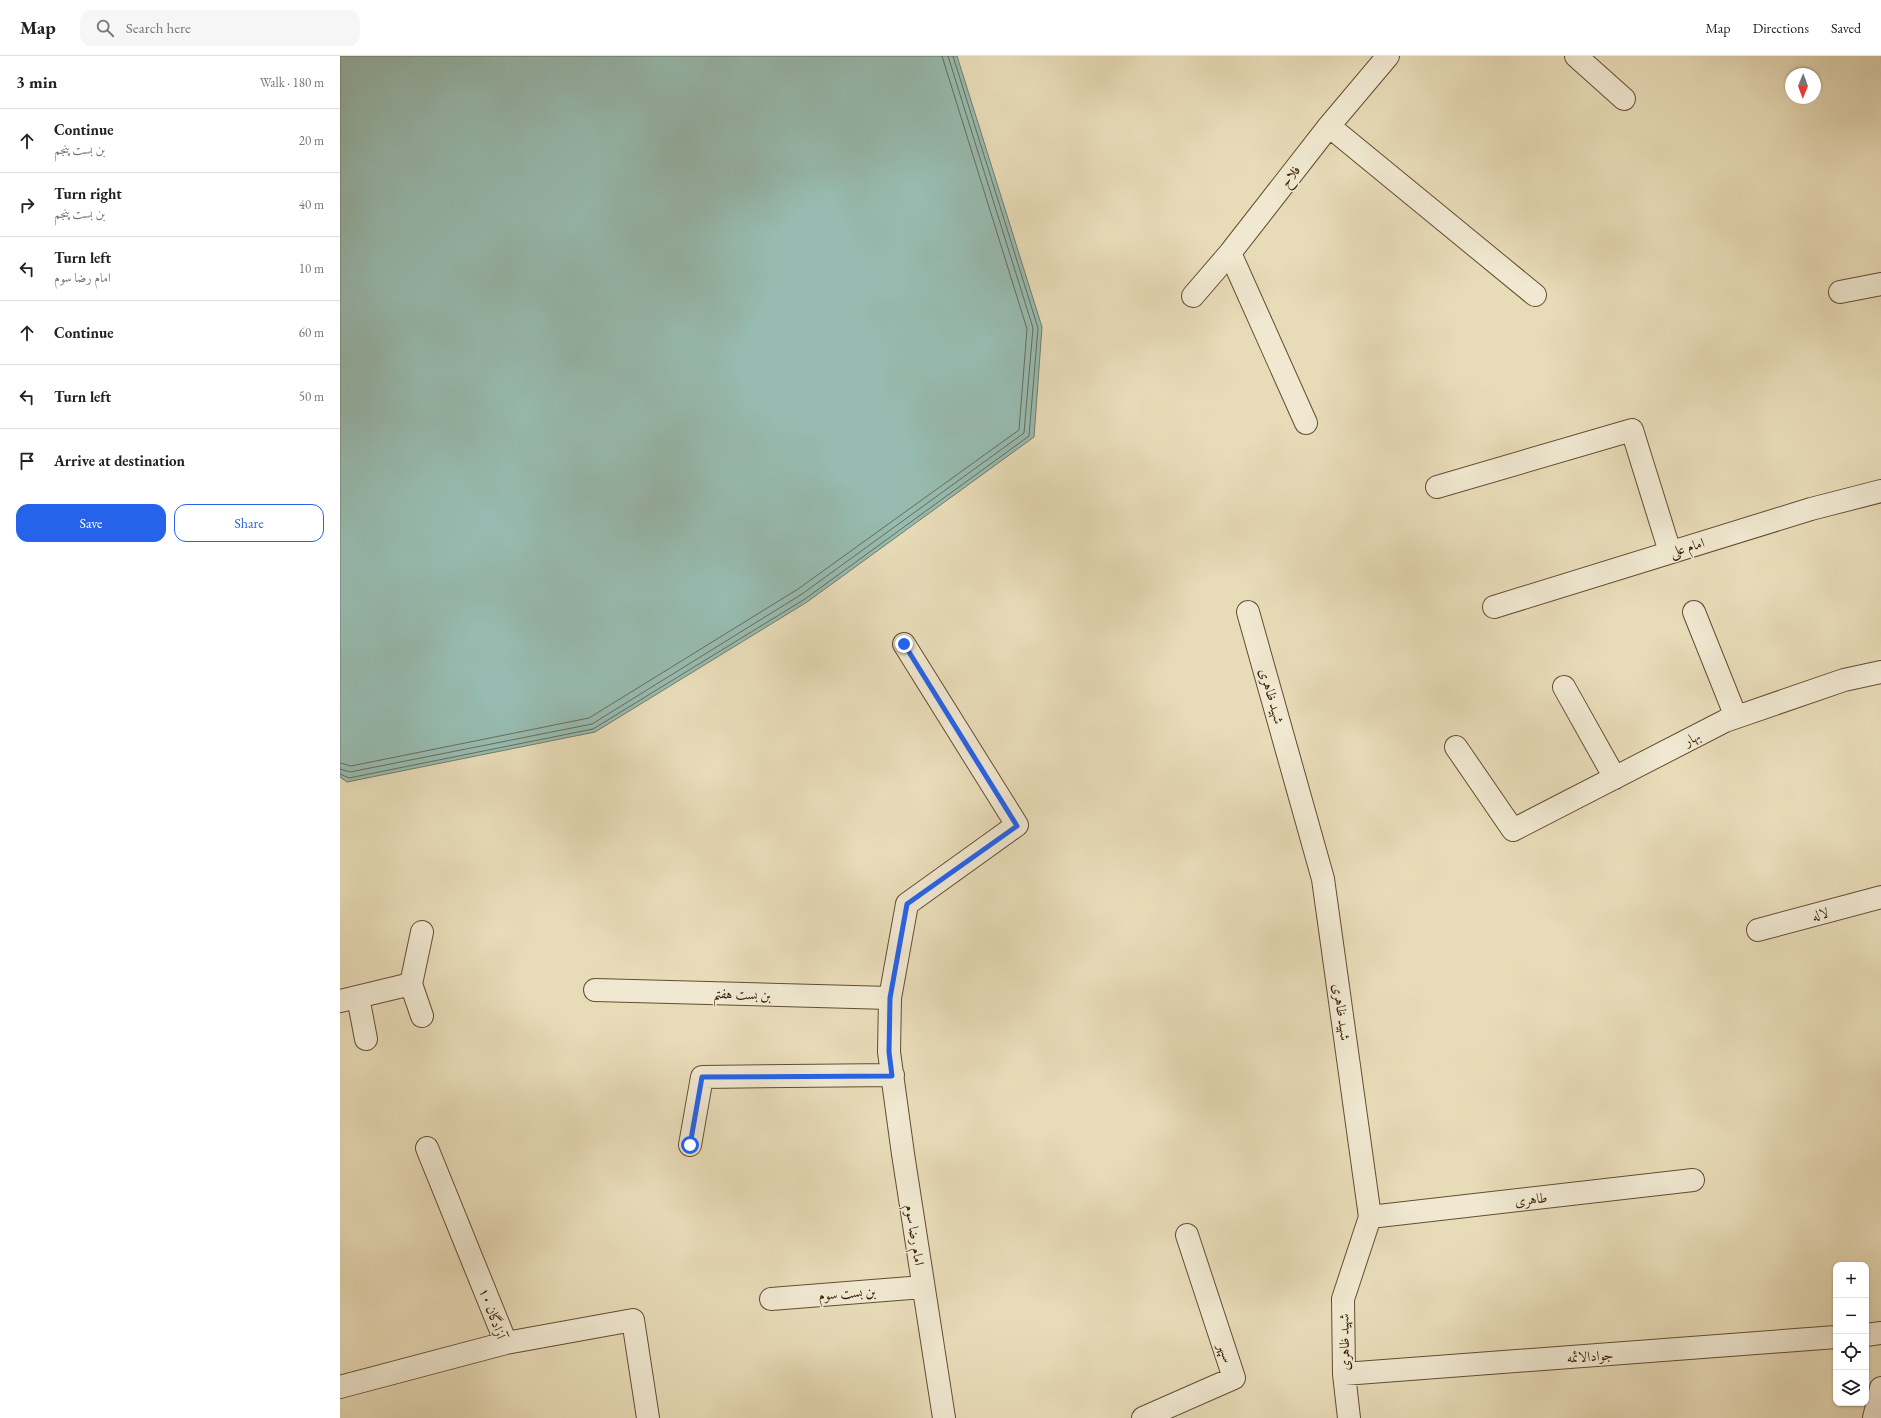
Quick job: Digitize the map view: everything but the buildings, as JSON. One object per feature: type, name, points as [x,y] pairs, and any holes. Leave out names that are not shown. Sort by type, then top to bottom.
[{"type":"street","name":"فلاح","points":[[1192,296],[1230,253],[1329,126],[1388,56]]},
{"type":"street","points":[[1576,56],[1624,99]]},
{"type":"street","points":[[1329,126],[1535,295]]},
{"type":"street","points":[[1230,253],[1306,423]]},
{"type":"street","points":[[1840,292],[1881,284]]},
{"type":"street","points":[[1437,487],[1632,430],[1670,552]]},
{"type":"street","name":"امام علی","points":[[1494,607],[1811,509],[1881,490]]},
{"type":"street","name":"شهید ظاهری","points":[[1248,612],[1323,879],[1370,1218],[1343,1299],[1344,1374],[1348,1418]]},
{"type":"street","points":[[1694,612],[1736,717]]},
{"type":"street","name":"امام رضا سوم","points":[[904,644],[1017,826],[907,904],[890,998],[889,1052],[892,1076],[944,1418]]},
{"type":"street","name":"بهار","points":[[1456,747],[1513,830],[1736,717],[1844,680],[1881,672]]},
{"type":"street","points":[[1564,687],[1615,778]]},
{"type":"street","name":"لاله","points":[[1758,930],[1881,897]]},
{"type":"street","points":[[422,932],[411,984],[422,1016]]},
{"type":"street","points":[[366,1039],[349,999],[411,984]]},
{"type":"street","name":"بن بست هفتم","points":[[595,990],[890,998]]},
{"type":"street","points":[[690,1145],[702,1077],[892,1076]]},
{"type":"street","name":"آزادگان ۱۰","points":[[340,1387],[506,1343],[427,1148]]},
{"type":"street","name":"طاهری","points":[[1370,1218],[1693,1180]]},
{"type":"street","name":"سپهر","points":[[1143,1418],[1234,1378],[1187,1235]]},
{"type":"street","name":"بن بست سوم","points":[[770,1299],[923,1287]]},
{"type":"street","points":[[506,1343],[633,1320],[648,1418]]},
{"type":"street","points":[[1869,1335],[1881,1333]]},
{"type":"street","name":"جوادالائمه","points":[[1344,1374],[1833,1337]]},
{"type":"street","points":[[1874,1418],[1881,1388]]},
{"type":"water","points":[[340,56],[957,56],[1042,327],[1034,437],[807,602],[595,732],[347,782],[340,777]]},
{"type":"route","points":[[690,1145],[702,1077],[892,1076],[889,1052],[890,998],[907,904],[1017,826],[904,644]]}]
